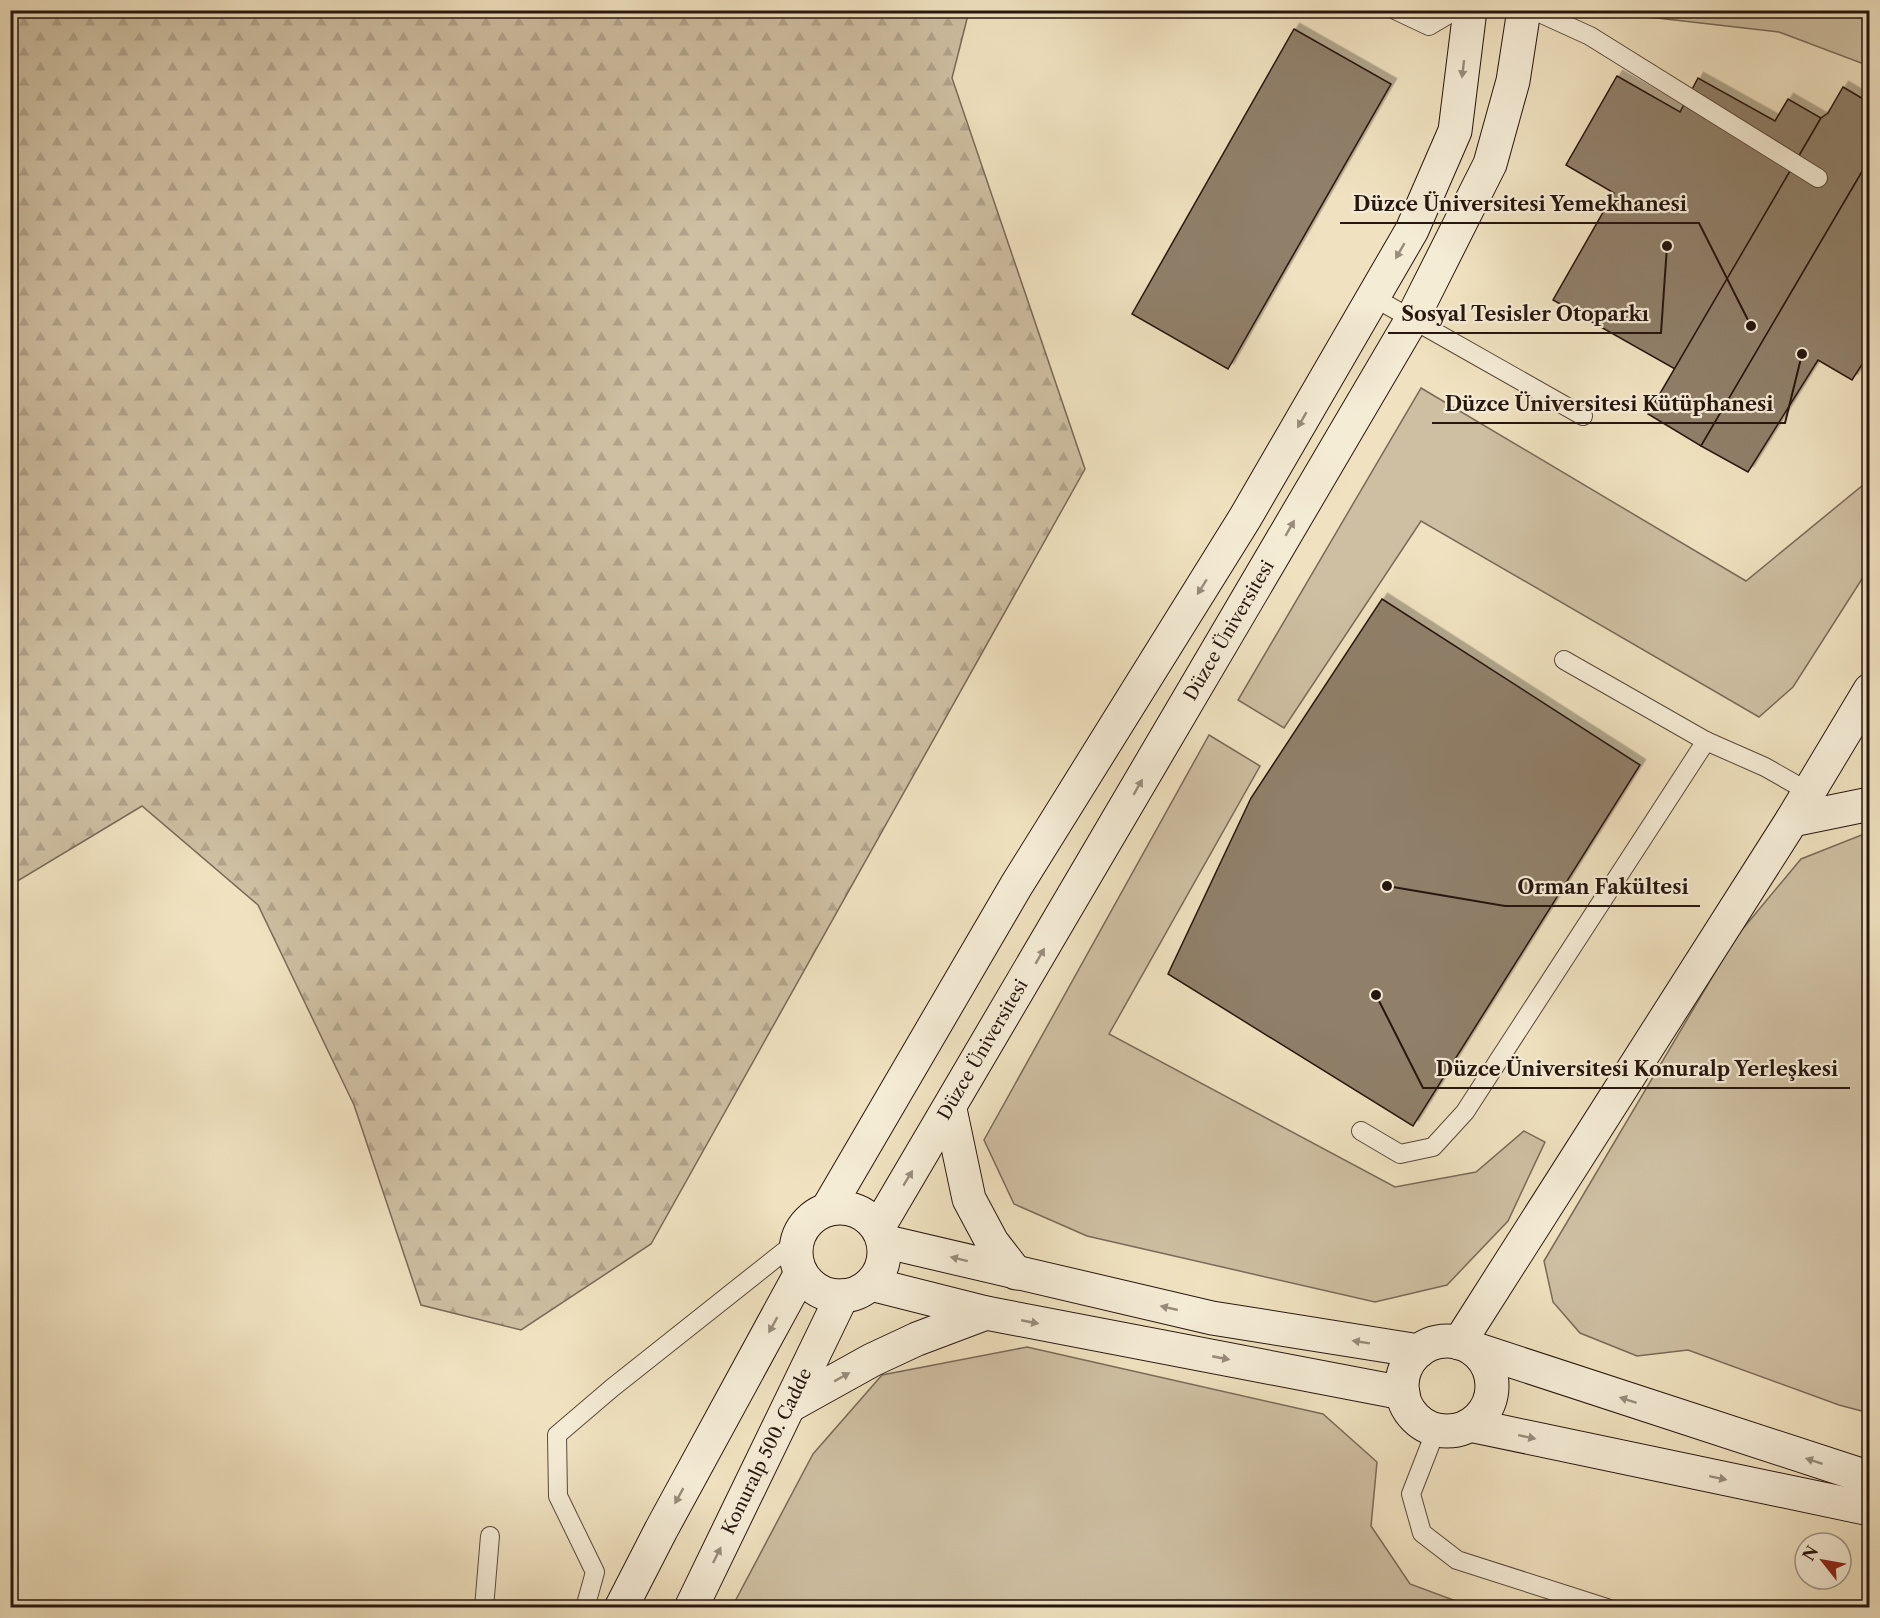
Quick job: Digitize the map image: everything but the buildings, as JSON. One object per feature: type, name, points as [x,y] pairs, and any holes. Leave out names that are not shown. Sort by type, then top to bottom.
[{"type":"street","points":[[828,1208],[1016,886],[1245,518],[1412,230],[1455,130],[1470,10]]},
{"type":"street","name":"Düzce Üniversitesi","points":[[856,1290],[880,1272],[884,1257],[881,1234],[950,1109],[1412,319],[1490,164],[1513,81],[1524,10]]},
{"type":"street","points":[[1465,1345],[1792,820],[1869,690]]},
{"type":"street","points":[[1792,820],[1869,804]]},
{"type":"street","points":[[950,1109],[969,1199],[992,1242],[1016,1274]]},
{"type":"street","points":[[621,1608],[798,1258],[803,1227],[813,1215],[828,1208],[842,1207],[856,1210],[881,1234],[1016,1274],[1212,1318],[1419,1351]]},
{"type":"street","points":[[798,1258],[819,1290],[856,1290],[1403,1393]]},
{"type":"street","name":"Konuralp 500. Cadde","points":[[691,1608],[791,1406],[856,1290]]},
{"type":"street","points":[[791,1406],[872,1360],[917,1338],[986,1313]]},
{"type":"street","points":[[1465,1345],[1489,1368],[1492,1381],[1488,1406],[1481,1417],[1460,1430],[1436,1430],[1414,1417],[1403,1393],[1403,1378],[1409,1363],[1419,1351],[1431,1344],[1465,1345],[1869,1478]]},
{"type":"street","points":[[1470,1425],[1869,1509]]},
{"type":"lane","points":[[1395,10],[1429,26],[1456,10]]},
{"type":"lane","points":[[1533,10],[1590,36],[1818,178]]},
{"type":"lane","points":[[1374,297],[1583,416]]},
{"type":"lane","points":[[1564,660],[1706,741],[1765,767],[1809,792]]},
{"type":"lane","points":[[1361,1131],[1400,1154],[1434,1147],[1465,1112],[1706,741]]},
{"type":"lane","points":[[585,1608],[595,1572],[558,1496],[557,1435],[620,1381],[798,1258]]},
{"type":"lane","points":[[1436,1430],[1411,1494],[1422,1533],[1457,1560],[1607,1608]]},
{"type":"lane","points":[[484,1608],[490,1536]]},
{"type":"green space","points":[[11,10],[969,11],[952,78],[1085,469],[651,1244],[521,1330],[421,1305],[354,1105],[258,905],[142,806],[11,885]]},
{"type":"green space","points":[[1596,11],[1869,11],[1869,66],[1779,32]]},
{"type":"green space","points":[[1421,388],[1746,581],[1863,485],[1869,473],[1869,568],[1793,687],[1759,717],[1421,521],[1284,728],[1238,700]]},
{"type":"green space","points":[[1209,735],[1260,766],[1109,1034],[1395,1187],[1476,1172],[1524,1131],[1545,1142],[1508,1221],[1447,1285],[1375,1302],[1087,1236],[1014,1204],[984,1140]]},
{"type":"green space","points":[[1869,832],[1869,1413],[1839,1405],[1688,1350],[1637,1356],[1580,1333],[1553,1302],[1544,1261],[1736,937],[1801,859]]},
{"type":"green space","points":[[1027,1347],[1323,1414],[1377,1462],[1371,1526],[1410,1584],[1472,1607],[732,1607],[813,1454],[882,1375]]},
{"type":"place","name":"Sosyal Tesisler Otoparkı","points":[[1667,246]]},
{"type":"place","name":"Düzce Üniversitesi Yemekhanesi","points":[[1751,326]]},
{"type":"place","name":"Düzce Üniversitesi Kütüphanesi","points":[[1802,354]]},
{"type":"place","name":"Orman Fakültesi","points":[[1387,886]]},
{"type":"place","name":"Düzce Üniversitesi Konuralp Yerleşkesi","points":[[1376,995]]}]
